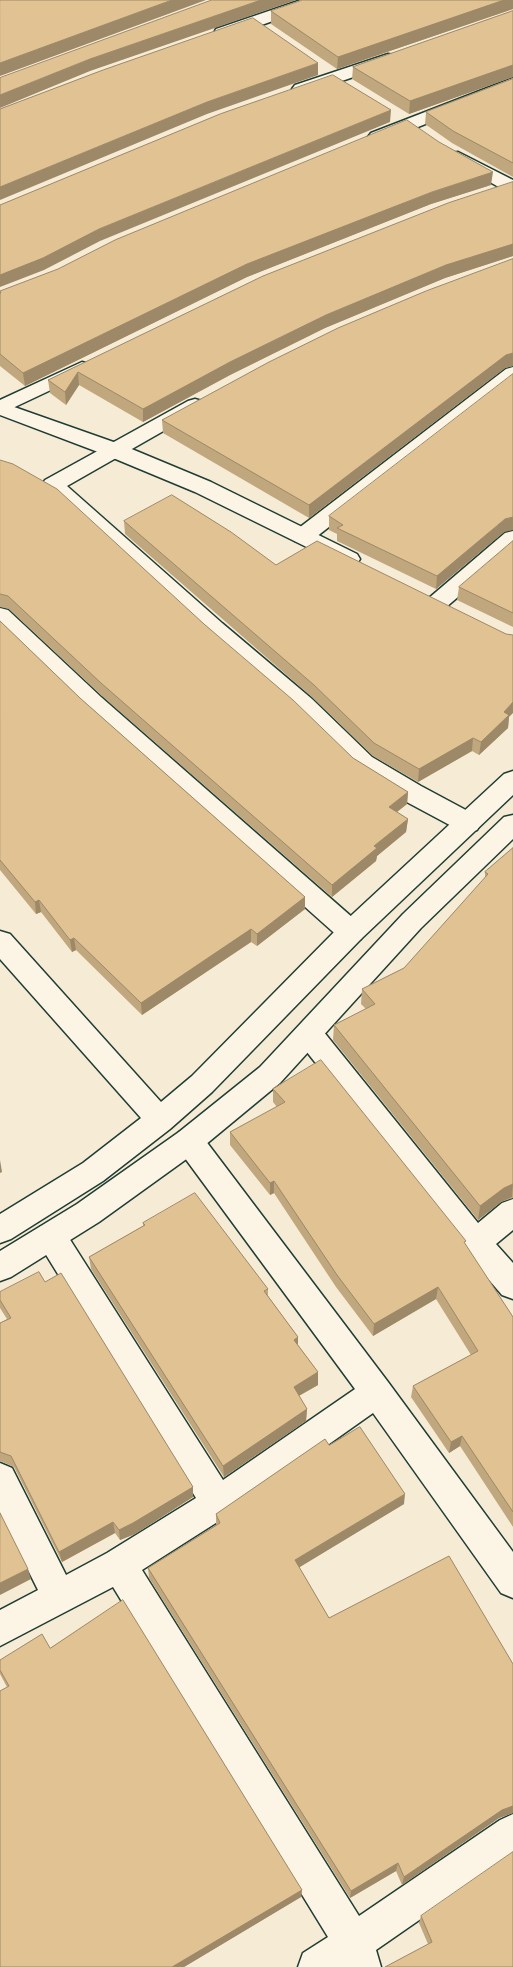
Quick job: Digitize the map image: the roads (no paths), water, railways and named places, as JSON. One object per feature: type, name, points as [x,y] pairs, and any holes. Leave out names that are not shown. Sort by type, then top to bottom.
[{"type":"street","points":[[211,37],[317,0]]},
{"type":"street","points":[[255,22],[271,33]]},
{"type":"street","points":[[283,96],[401,55]]},
{"type":"street","points":[[319,67],[351,88]]},
{"type":"street","points":[[359,144],[416,128],[513,83]]},
{"type":"street","points":[[392,113],[416,128]]},
{"type":"street","points":[[445,149],[508,179]]},
{"type":"street","points":[[484,195],[508,179]]},
{"type":"street","points":[[0,408],[97,360]]},
{"type":"street","points":[[303,536],[513,373]]},
{"type":"street","points":[[208,398],[53,484],[214,629],[303,705],[362,763],[468,823]]},
{"type":"street","points":[[0,408],[114,450],[203,487],[366,567]]},
{"type":"street","points":[[437,603],[513,538]]},
{"type":"street","points":[[0,616],[92,702],[351,932]]},
{"type":"street","points":[[0,1230],[93,1172],[160,1120],[202,1084],[351,932],[513,780]]},
{"type":"street","points":[[0,1267],[88,1212],[189,1141],[270,1075],[412,921],[513,824]]},
{"type":"street","points":[[0,941],[160,1120]]},
{"type":"street","points":[[309,1034],[476,1243],[513,1285]]},
{"type":"street","points":[[189,1141],[377,1392],[513,1581]]},
{"type":"street","points":[[476,1243],[513,1212]]},
{"type":"street","points":[[51,1236],[218,1502]]},
{"type":"street","points":[[0,1629],[119,1565],[218,1502],[377,1392]]},
{"type":"street","points":[[0,1479],[59,1598]]},
{"type":"street","points":[[119,1565],[358,1955]]},
{"type":"street","points":[[316,1967],[358,1955],[510,1842]]}]
